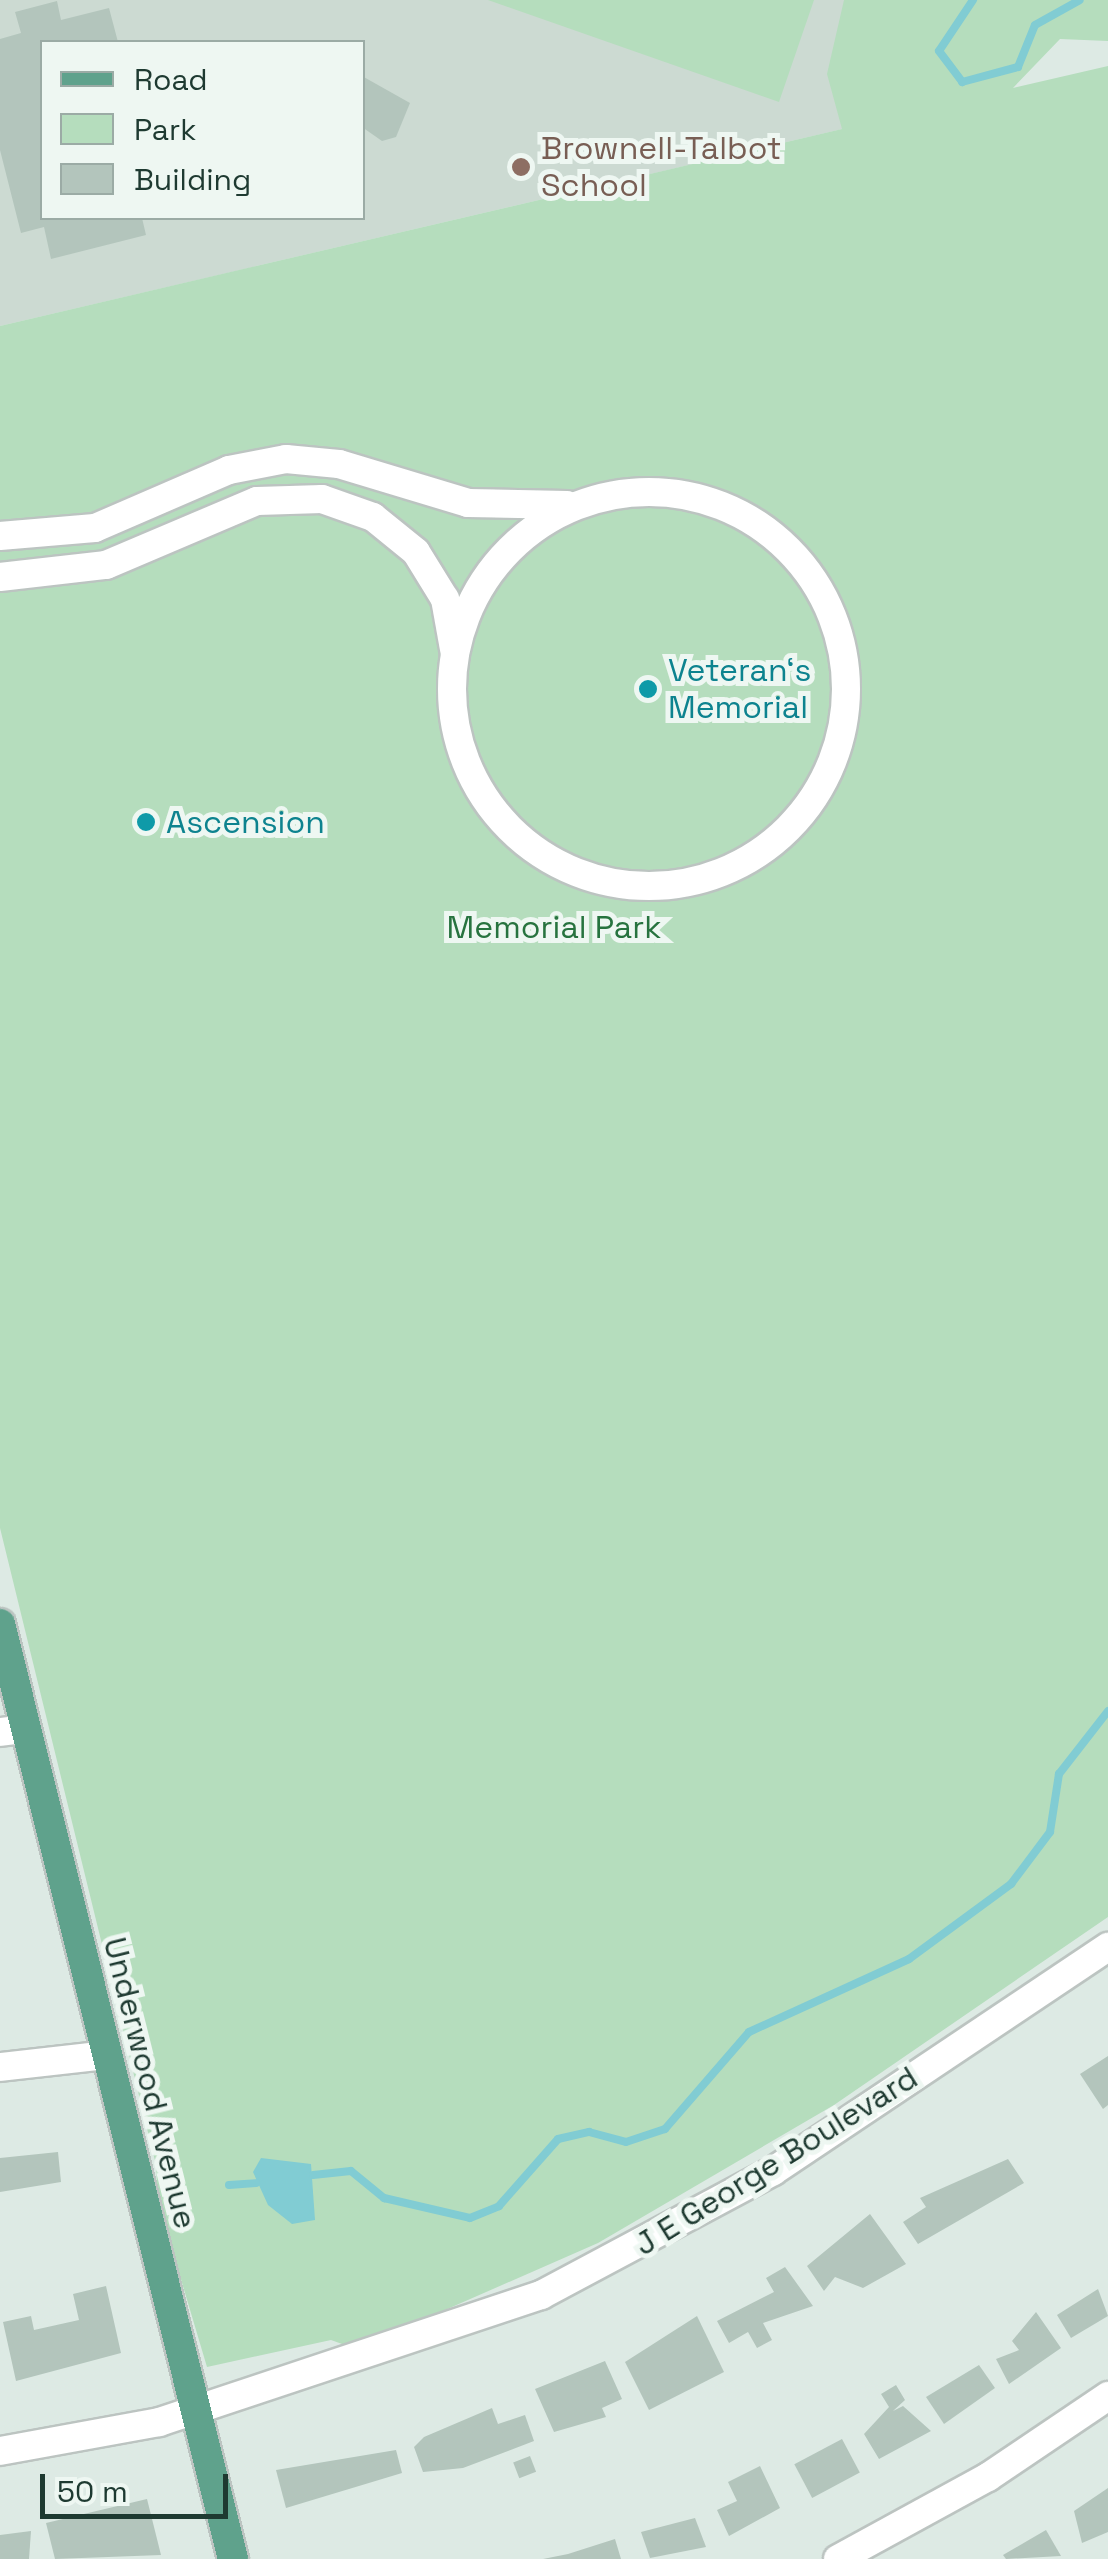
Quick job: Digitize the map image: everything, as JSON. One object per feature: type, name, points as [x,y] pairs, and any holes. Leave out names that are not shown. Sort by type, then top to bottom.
[{"type":"main road","name":"Underwood Avenue","points":[[0,1624],[13,1730],[106,2055],[234,2559]]},
{"type":"street","points":[[0,536],[95,528],[229,470],[286,459],[339,464],[468,503],[579,504],[633,492],[697,498],[756,524],[804,568],[835,626],[845,691],[839,740],[804,810],[753,856],[695,881],[646,886],[567,868],[512,831],[473,778],[454,716],[454,656],[445,600],[416,552],[372,517],[322,499],[257,501],[106,565],[0,576]]},
{"type":"street","points":[[454,656],[491,570],[542,522],[579,504]]},
{"type":"street","name":"J E George Boulevard","points":[[0,2451],[195,2407],[453,2330],[627,2254],[773,2171],[1108,1947]]},
{"type":"street","points":[[0,2067],[106,2055]]},
{"type":"street","points":[[838,2559],[988,2477],[1108,2396]]},
{"type":"shaded area","name":"Brownell-Talbot School","points":[[0,0],[869,0],[894,117],[0,326]]},
{"type":"green space","points":[[488,0],[814,0],[779,102]]},
{"type":"green space","name":"Memorial Park","points":[[844,0],[1108,0],[1108,41],[1060,39],[1013,88],[1108,66],[1108,1917],[834,2105],[598,2243],[356,2349],[331,2340],[207,2367],[158,2202],[156,2165],[0,1528],[0,326],[842,129],[827,74]]},
{"type":"water","points":[[261,2158],[311,2164],[315,2220],[292,2224],[268,2205],[253,2172]]},
{"type":"building","points":[[57,1],[61,20],[109,8],[117,40],[40,40],[40,220],[142,220],[146,235],[51,259],[44,227],[21,233],[0,150],[0,39],[21,33],[15,12]]},
{"type":"building","points":[[365,78],[410,103],[396,137],[382,141],[365,129]]},
{"type":"building","points":[[1108,2056],[1108,2105],[1103,2109],[1080,2074]]},
{"type":"building","points":[[58,2152],[61,2182],[0,2192],[0,2158]]},
{"type":"building","points":[[1008,2159],[1024,2183],[918,2244],[903,2222],[926,2207],[920,2198]]},
{"type":"building","points":[[870,2214],[906,2264],[863,2288],[835,2277],[824,2291],[807,2266]]},
{"type":"building","points":[[785,2267],[813,2306],[763,2323],[772,2340],[757,2348],[748,2332],[729,2343],[717,2321],[774,2292],[766,2278]]},
{"type":"building","points":[[106,2286],[121,2353],[16,2381],[3,2322],[31,2316],[34,2330],[79,2320],[73,2294]]},
{"type":"building","points":[[1098,2289],[1108,2316],[1071,2338],[1057,2315]]},
{"type":"building","points":[[1036,2312],[1061,2348],[1009,2384],[996,2359],[1019,2350],[1012,2341]]},
{"type":"building","points":[[697,2316],[724,2372],[649,2410],[625,2362]]},
{"type":"building","points":[[605,2361],[622,2399],[602,2408],[606,2417],[554,2432],[535,2389]]},
{"type":"building","points":[[979,2365],[995,2388],[944,2424],[926,2397]]},
{"type":"building","points":[[896,2385],[905,2400],[893,2411],[903,2406],[931,2431],[879,2459],[864,2434],[889,2407],[881,2394]]},
{"type":"building","points":[[492,2408],[498,2424],[525,2415],[534,2441],[463,2468],[423,2472],[414,2447],[424,2437]]},
{"type":"building","points":[[842,2439],[860,2473],[812,2498],[794,2464]]},
{"type":"building","points":[[396,2450],[402,2473],[286,2508],[276,2470]]},
{"type":"building","points":[[530,2456],[536,2472],[519,2478],[513,2462]]},
{"type":"building","points":[[760,2466],[780,2508],[729,2536],[717,2510],[737,2501],[728,2482]]},
{"type":"building","points":[[1108,2488],[1108,2532],[1082,2543],[1074,2511]]},
{"type":"building","points":[[147,2499],[161,2555],[55,2559],[46,2523]]},
{"type":"building","points":[[695,2518],[706,2547],[650,2558],[641,2532]]},
{"type":"building","points":[[1046,2530],[1061,2556],[1006,2559],[1003,2555]]},
{"type":"building","points":[[31,2531],[29,2559],[0,2559],[0,2535]]},
{"type":"building","points":[[615,2539],[621,2559],[543,2559],[568,2554]]},
{"type":"waterway","points":[[973,0],[939,51],[962,82],[1018,67],[1035,25],[1080,0]]},
{"type":"waterway","points":[[313,2175],[351,2171],[384,2198],[470,2218],[499,2206],[558,2139],[589,2132],[626,2142],[665,2129],[749,2032],[909,1959],[1011,1884],[1050,1832],[1059,1774],[1108,1711]]},
{"type":"waterway","points":[[229,2185],[256,2183]]},
{"type":"place","name":"Brownell-Talbot School","points":[[521,167]]},
{"type":"place","name":"Veteranʻs Memorial","points":[[648,689]]},
{"type":"place","name":"Ascension","points":[[146,822]]}]
